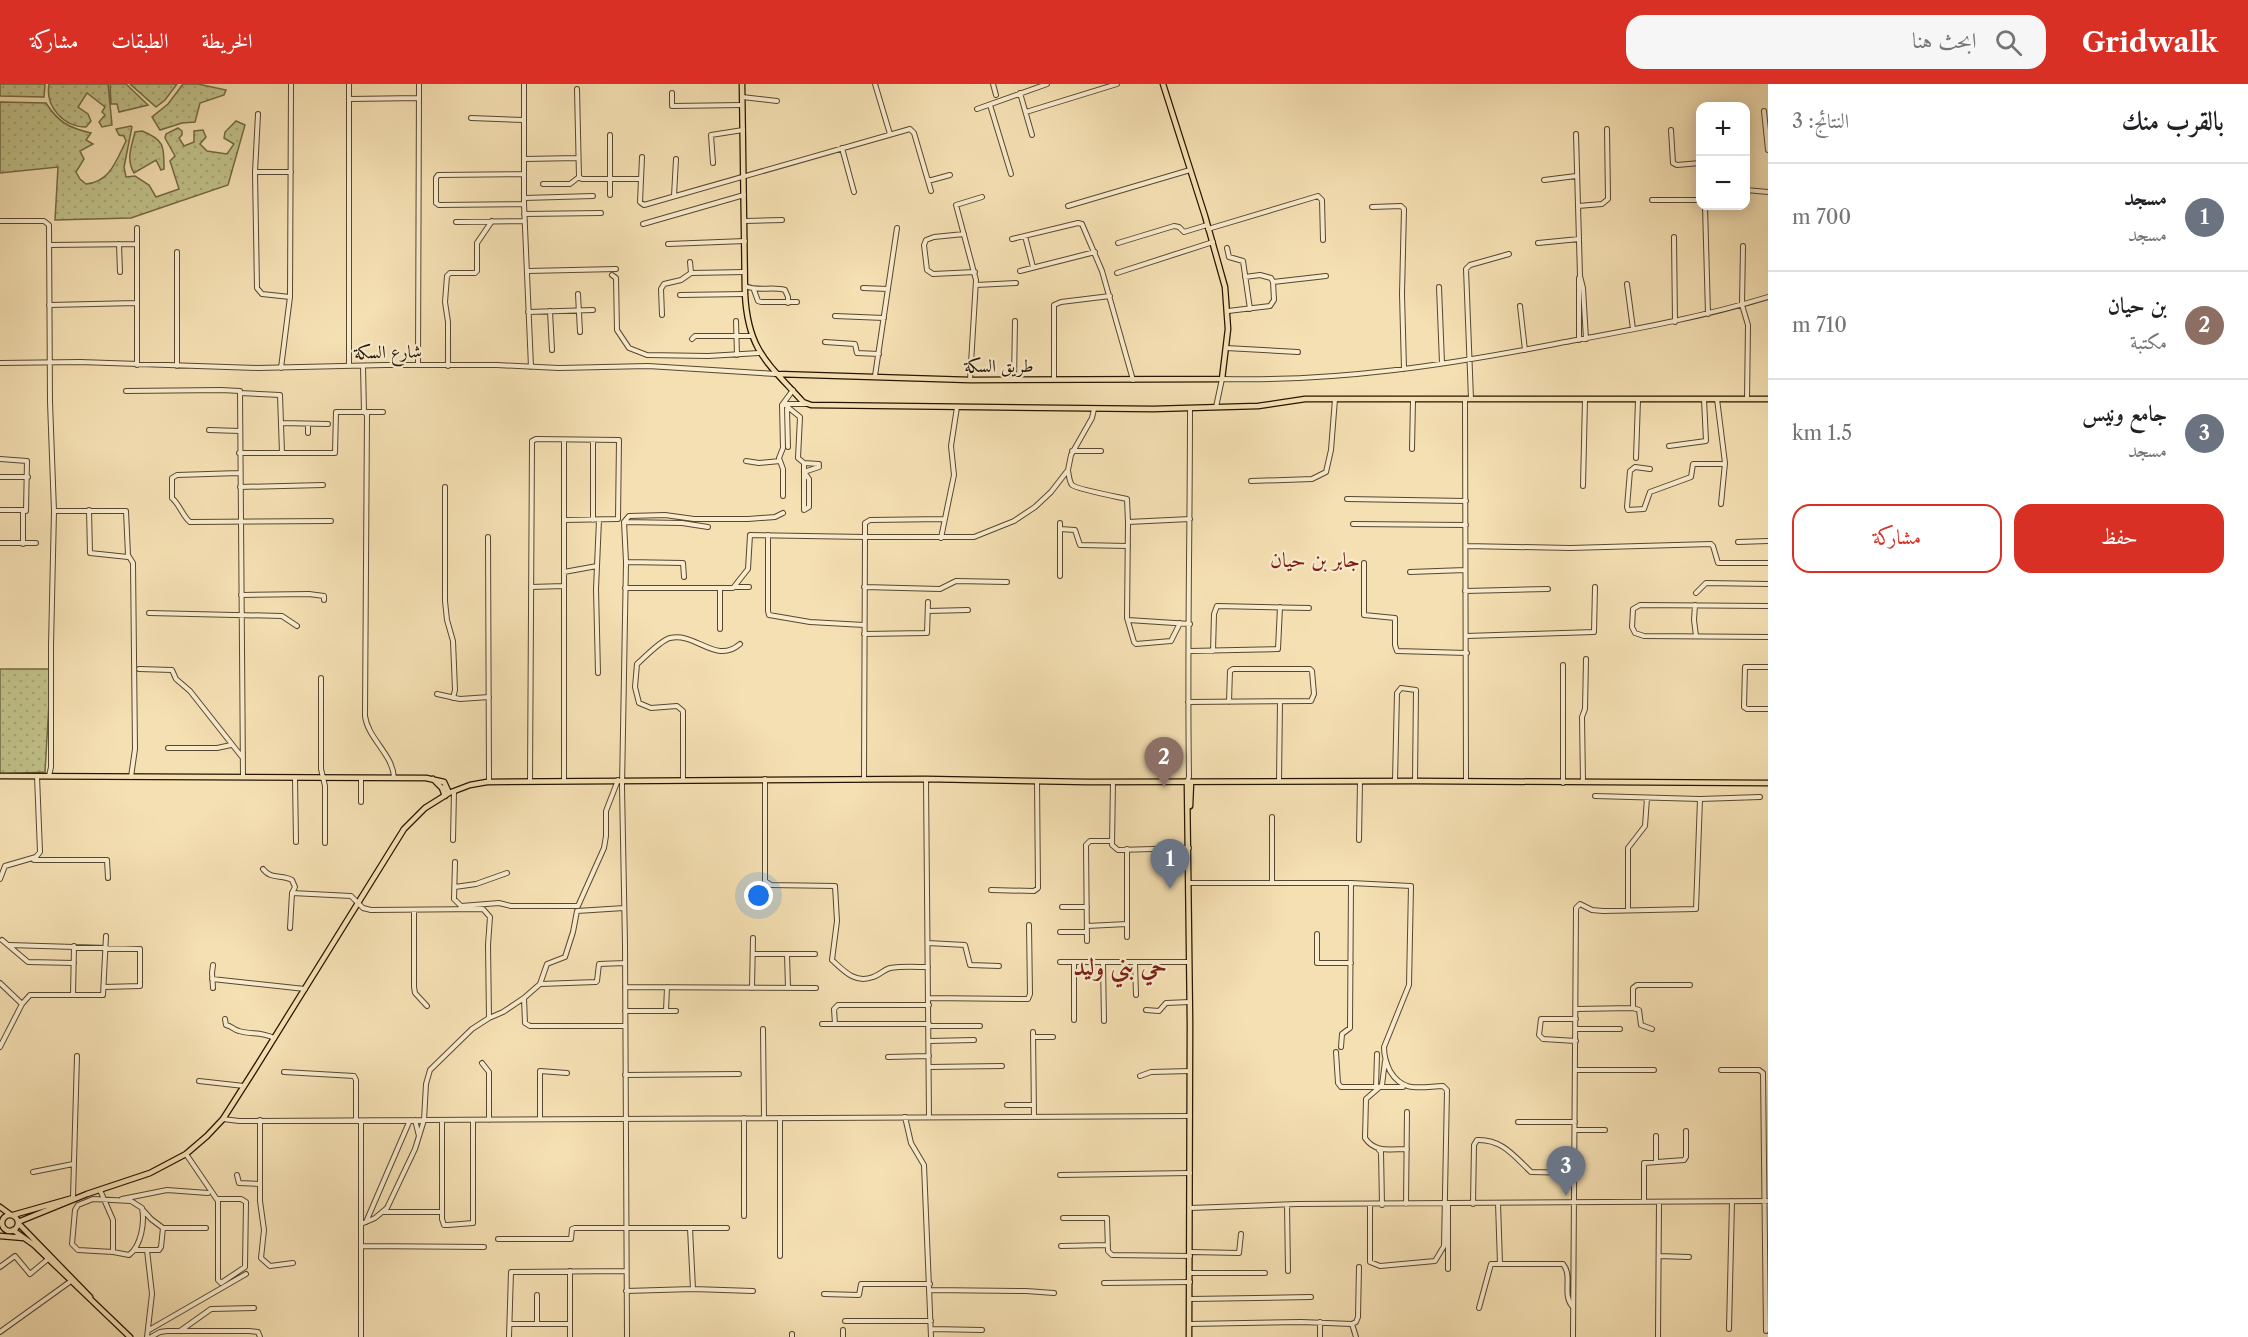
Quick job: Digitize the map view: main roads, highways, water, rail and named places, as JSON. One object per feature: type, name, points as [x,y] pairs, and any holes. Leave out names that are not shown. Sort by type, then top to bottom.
[{"type":"main road","points":[[742,84],[747,319],[759,353],[776,374],[808,404],[1094,409],[1258,406],[1298,399],[1768,399]]},
{"type":"main road","name":"طريق السكة","points":[[776,374],[970,380],[1222,380],[1228,312],[1225,287],[1163,84]]},
{"type":"main road","points":[[0,776],[433,779],[464,787]]},
{"type":"main road","points":[[433,779],[449,793]]},
{"type":"main road","points":[[130,1337],[25,1238],[3,1227],[1,1221],[5,1216],[87,1194],[150,1173],[186,1154],[207,1136],[222,1119],[244,1086],[395,841],[411,820],[425,808],[449,793],[464,787],[489,782],[765,779],[1768,783]]},
{"type":"main road","points":[[1189,1337],[1191,1254],[1189,793],[1191,781]]},
{"type":"main road","points":[[1189,793],[1191,781]]},
{"type":"main road","points":[[444,782],[449,793]]},
{"type":"main road","points":[[1178,782],[1189,793]]},
{"type":"main road","points":[[0,1235],[11,1231],[18,1222],[87,1194]]},
{"type":"main road","points":[[0,1207],[12,1215],[92,1299]]},
{"type":"main road","points":[[0,1235],[25,1238]]},
{"type":"place","name":"بن حيان","points":[[1164,787]]},
{"type":"place","name":"مسجد","points":[[1170,889]]},
{"type":"place","name":"جامع ونيس","points":[[1566,1196]]},
{"type":"district","name":"جابر بن حيان","points":[[1315,560]]},
{"type":"district","name":"حي بني وليد","points":[[1120,967]]}]
